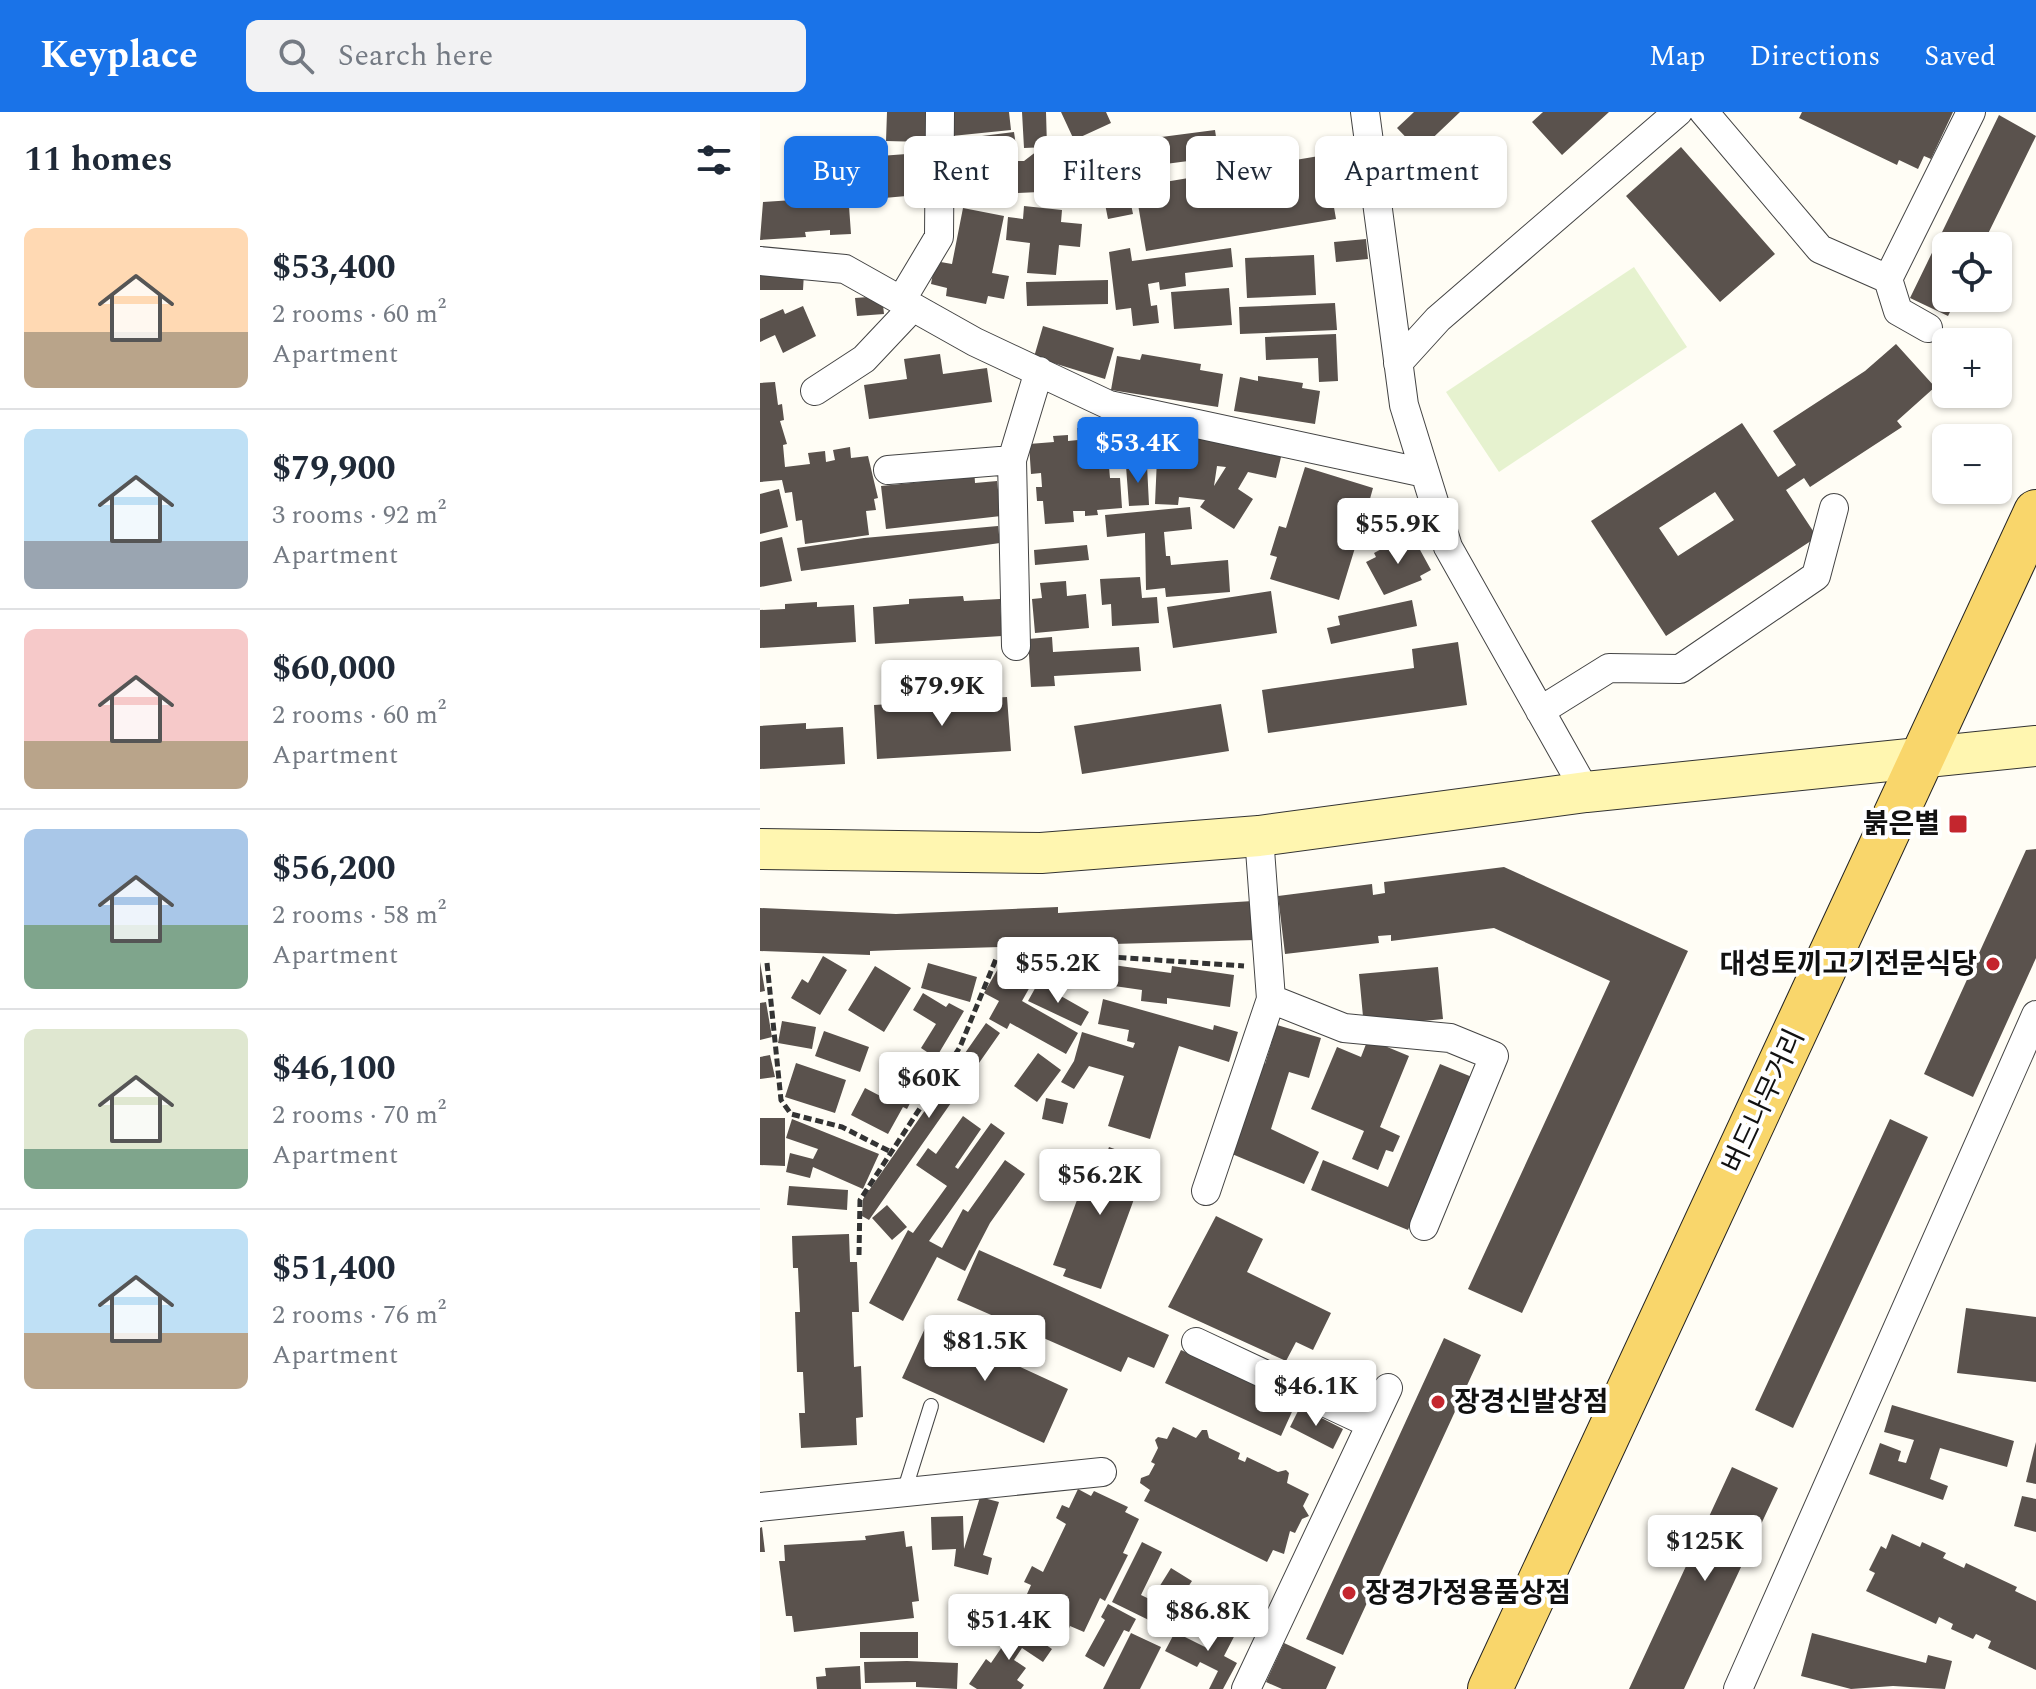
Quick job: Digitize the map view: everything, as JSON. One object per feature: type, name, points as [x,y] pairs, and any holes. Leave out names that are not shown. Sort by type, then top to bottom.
[{"type":"main road","name":"버드나무거리","points":[[1490,1689],[2036,512]]},
{"type":"main road","points":[[760,849],[1041,853],[1259,836],[1586,792],[2036,746]]},
{"type":"street","points":[[815,391],[864,359],[908,303],[939,237],[940,112]]},
{"type":"street","points":[[1365,112],[1404,405],[1448,547],[1586,792]]},
{"type":"street","points":[[1398,363],[1438,319],[1678,112]]},
{"type":"street","points":[[1704,112],[1820,249],[1888,279]]},
{"type":"street","points":[[1928,328],[1898,311],[1888,279],[1971,112]]},
{"type":"street","points":[[760,261],[845,269],[1109,405],[1425,473]]},
{"type":"street","points":[[1016,646],[1012,460],[1039,371]]},
{"type":"street","points":[[888,470],[1012,460]]},
{"type":"street","points":[[1540,711],[1609,668],[1680,669],[1816,576],[1834,508]]},
{"type":"street","points":[[1206,1191],[1271,999],[1259,836]]},
{"type":"street","points":[[1271,999],[1344,1028],[1450,1038],[1494,1056],[1424,1226]]},
{"type":"street","points":[[1738,1689],[2036,1015]]},
{"type":"street","points":[[1196,1342],[1371,1424]]},
{"type":"street","points":[[1246,1689],[1388,1388]]},
{"type":"street","points":[[760,1507],[1102,1472]]},
{"type":"lane","points":[[904,1492],[931,1406]]},
{"type":"path","points":[[859,1255],[860,1200],[960,1047],[996,959],[1040,952],[1269,969]]},
{"type":"path","points":[[767,963],[781,1100],[791,1114],[842,1127],[891,1152]]},
{"type":"green space","points":[[1634,267],[1687,347],[1499,472],[1446,392]]},
{"type":"building","points":[[887,112],[926,112],[925,136],[904,136],[904,141],[888,141]]},
{"type":"building","points":[[949,112],[1009,112],[1011,130],[952,136]]},
{"type":"building","points":[[1022,112],[1046,112],[1047,136],[1034,136],[1034,148],[1024,148]]},
{"type":"building","points":[[1061,112],[1106,112],[1111,123],[1083,136],[1072,136]]},
{"type":"building","points":[[1414,112],[1460,112],[1435,136],[1405,136],[1397,128]]},
{"type":"building","points":[[1543,112],[1609,112],[1562,155],[1532,122]]},
{"type":"building","points":[[1802,112],[1953,112],[1931,159],[1924,156],[1918,169],[1899,160],[1897,165],[1799,118]]},
{"type":"building","points":[[1999,115],[2036,136],[1989,232],[1942,232]]},
{"type":"building","points":[[1215,130],[1216,136],[1186,136],[1186,161],[1170,163],[1169,136]]},
{"type":"building","points":[[1014,132],[1015,136],[982,136]]},
{"type":"building","points":[[1681,147],[1775,254],[1720,302],[1626,196]]},
{"type":"building","points":[[1034,153],[1034,192],[1018,193],[1018,161],[1024,161]]},
{"type":"building","points":[[904,154],[904,196],[888,198],[888,155]]},
{"type":"building","points":[[1315,157],[1315,208],[1334,208],[1336,219],[1146,251],[1139,208],[1170,208],[1170,181],[1186,178],[1186,208],[1299,208],[1299,159]]},
{"type":"building","points":[[784,201],[784,208],[849,208],[851,234],[830,235],[830,230],[805,232],[806,237],[760,240],[763,202]]},
{"type":"building","points":[[1024,206],[1062,210],[1061,222],[1082,224],[1080,247],[1059,245],[1056,275],[1027,273],[1030,243],[1006,240],[1008,217],[1023,219]]},
{"type":"building","points":[[963,208],[1004,216],[992,273],[1009,276],[1004,299],[988,296],[986,304],[946,296],[947,288],[931,284],[935,261],[952,264]]},
{"type":"building","points":[[1106,208],[1132,208],[1133,214],[1108,219]]},
{"type":"building","points":[[1366,239],[1368,259],[1336,262],[1334,242]]},
{"type":"building","points":[[1130,248],[1132,261],[1231,248],[1233,267],[1185,273],[1186,286],[1160,290],[1159,282],[1148,284],[1151,306],[1157,305],[1159,323],[1133,326],[1131,308],[1116,310],[1109,252]]},
{"type":"building","points":[[1932,253],[1932,308],[1910,298]]},
{"type":"building","points":[[1314,255],[1316,295],[1247,298],[1245,258]]},
{"type":"building","points":[[760,273],[804,273],[803,290],[760,290]]},
{"type":"building","points":[[1108,280],[1108,304],[1027,306],[1026,282]]},
{"type":"building","points":[[1229,288],[1232,325],[1174,329],[1171,292]]},
{"type":"building","points":[[882,296],[884,314],[857,316],[855,298]]},
{"type":"building","points":[[1335,303],[1337,330],[1240,334],[1239,307]]},
{"type":"building","points":[[803,306],[816,336],[783,353],[775,335],[760,342],[760,319],[783,309],[785,314]]},
{"type":"building","points":[[1043,326],[1114,348],[1105,379],[1034,357]]},
{"type":"building","points":[[1336,334],[1338,381],[1319,382],[1318,358],[1266,360],[1265,337]]},
{"type":"building","points":[[1896,344],[1932,384],[1932,390],[1897,421],[1902,427],[1810,487],[1804,478],[1786,490],[1817,537],[1666,636],[1591,521],[1742,423],[1778,477],[1796,465],[1773,431],[1865,371]],"holes":[[[1715,492],[1734,520],[1678,556],[1659,528]]]},
{"type":"building","points":[[940,354],[943,374],[987,368],[992,402],[869,419],[864,385],[907,379],[904,359]]},
{"type":"building","points":[[1142,354],[1201,364],[1200,370],[1223,374],[1218,407],[1111,390],[1117,356],[1140,360]]},
{"type":"building","points":[[1258,376],[1303,383],[1302,388],[1320,391],[1315,424],[1234,411],[1240,377],[1258,381]]},
{"type":"building","points":[[775,382],[778,405],[782,404],[784,420],[780,421],[787,444],[783,445],[785,467],[810,464],[808,453],[825,451],[826,462],[835,460],[833,450],[850,447],[851,458],[868,456],[878,498],[874,499],[876,510],[866,511],[869,535],[805,544],[802,520],[796,521],[792,492],[785,493],[782,480],[760,482],[760,383]]},
{"type":"building","points":[[1106,426],[1108,451],[1114,451],[1115,466],[1109,467],[1110,478],[1120,478],[1122,508],[1097,510],[1098,515],[1085,516],[1085,511],[1073,511],[1074,522],[1045,524],[1043,501],[1037,501],[1036,487],[1042,487],[1041,473],[1031,474],[1029,444],[1054,442],[1053,436],[1068,435],[1068,441],[1078,440],[1077,428]]},
{"type":"building","points":[[1118,426],[1171,437],[1167,453],[1184,454],[1187,433],[1282,453],[1276,478],[1248,472],[1238,489],[1253,499],[1234,529],[1200,507],[1205,500],[1179,497],[1178,505],[1155,504],[1157,458],[1114,449]],"holes":[[[1217,466],[1226,467],[1214,486]]]},
{"type":"building","points":[[1147,465],[1149,505],[1129,506],[1126,466]]},
{"type":"building","points":[[974,467],[975,483],[997,481],[1001,516],[886,529],[881,486],[951,479]]},
{"type":"building","points":[[1305,467],[1373,488],[1368,506],[1376,508],[1366,541],[1358,538],[1339,600],[1270,579],[1277,557],[1270,555],[1279,526],[1286,528]]},
{"type":"building","points":[[779,489],[788,527],[760,534],[760,494]]},
{"type":"building","points":[[1190,507],[1192,529],[1164,532],[1166,556],[1170,556],[1171,565],[1228,560],[1230,592],[1166,597],[1165,588],[1146,590],[1145,533],[1107,537],[1105,515]]},
{"type":"building","points":[[998,526],[1000,543],[801,571],[797,548],[864,538]]},
{"type":"building","points":[[782,537],[792,581],[760,587],[760,542]]},
{"type":"building","points":[[1413,537],[1431,570],[1420,576],[1422,580],[1384,595],[1366,562],[1376,557],[1374,553],[1400,539],[1402,543]]},
{"type":"building","points":[[1087,545],[1089,560],[1035,565],[1034,550]]},
{"type":"building","points":[[1140,577],[1142,598],[1157,597],[1159,623],[1112,626],[1111,604],[1102,605],[1100,579]]},
{"type":"building","points":[[1066,581],[1067,596],[1086,594],[1089,628],[1035,633],[1032,599],[1042,598],[1040,583]]},
{"type":"building","points":[[1271,591],[1277,633],[1173,648],[1167,607]]},
{"type":"building","points":[[963,596],[964,601],[1000,599],[1002,636],[875,644],[873,607],[909,604],[909,599]]},
{"type":"building","points":[[1412,600],[1417,626],[1331,644],[1327,628],[1340,625],[1338,616]]},
{"type":"building","points":[[817,602],[817,607],[854,605],[856,642],[760,648],[760,610],[785,609],[785,604]]},
{"type":"building","points":[[1052,637],[1053,652],[1139,647],[1141,671],[1054,676],[1055,686],[1031,687],[1028,639]]},
{"type":"building","points":[[1458,642],[1467,705],[1268,733],[1262,690],[1414,668],[1412,649]]},
{"type":"building","points":[[1007,697],[1011,751],[877,759],[874,705]]},
{"type":"building","points":[[1221,704],[1229,751],[1082,774],[1074,726]]},
{"type":"building","points":[[806,723],[806,729],[843,727],[845,764],[760,769],[760,726]]},
{"type":"building","points":[[2036,849],[2036,958],[1973,1097],[1924,1074],[2026,850]]},
{"type":"building","points":[[1504,867],[1688,951],[1522,1313],[1468,1289],[1610,981],[1494,928],[1391,941],[1391,935],[1378,936],[1379,943],[1285,954],[1278,896],[1372,884],[1373,895],[1385,893],[1384,882]]},
{"type":"building","points":[[1253,901],[1255,940],[870,951],[870,955],[760,951],[760,908],[896,914],[1058,907],[1058,913]]},
{"type":"building","points":[[1040,955],[1171,973],[1172,966],[1234,975],[1230,1007],[1167,998],[1167,1004],[1141,1001],[1142,990],[1093,983],[1093,988],[1037,980]]},
{"type":"building","points":[[823,956],[847,970],[820,1015],[791,998],[802,979],[808,983]]},
{"type":"building","points":[[760,962],[765,991],[760,992]]},
{"type":"building","points":[[928,963],[977,977],[970,1002],[921,988]]},
{"type":"building","points":[[875,966],[911,988],[884,1032],[848,1010]]},
{"type":"building","points":[[999,967],[1031,985],[1022,1001],[1078,1033],[1066,1054],[1010,1023],[1007,1029],[989,1019],[999,1001],[984,993]]},
{"type":"building","points":[[1438,967],[1443,1019],[1364,1027],[1359,974]]},
{"type":"building","points":[[1038,983],[1089,1012],[1081,1026],[1028,1001]]},
{"type":"building","points":[[923,993],[946,1007],[949,1003],[964,1011],[936,1058],[921,1048],[936,1024],[913,1010]]},
{"type":"building","points":[[1103,999],[1213,1030],[1214,1025],[1238,1032],[1229,1062],[1179,1046],[1150,1139],[1108,1126],[1124,1076],[1089,1066],[1074,1089],[1061,1082],[1074,1061],[1082,1032],[1133,1048],[1135,1043],[1127,1041],[1129,1030],[1098,1024]]},
{"type":"building","points":[[766,1002],[772,1037],[760,1040],[760,1003]]},
{"type":"building","points":[[782,1021],[816,1027],[812,1049],[778,1043]]},
{"type":"building","points":[[986,1023],[1000,1033],[869,1220],[862,1216],[863,1199]]},
{"type":"building","points":[[1277,1025],[1321,1038],[1309,1078],[1289,1072],[1271,1129],[1319,1152],[1304,1184],[1232,1154],[1261,1063],[1265,1064]]},
{"type":"building","points":[[824,1031],[869,1047],[860,1072],[815,1056]]},
{"type":"building","points":[[1368,1039],[1409,1056],[1380,1127],[1400,1136],[1393,1152],[1386,1150],[1378,1170],[1352,1159],[1364,1131],[1311,1109],[1337,1047],[1361,1057]]},
{"type":"building","points":[[1038,1053],[1061,1070],[1037,1102],[1014,1086]]},
{"type":"building","points":[[770,1055],[775,1077],[760,1079],[760,1057]]},
{"type":"building","points":[[911,1055],[930,1065],[907,1109],[903,1107],[888,1134],[851,1115],[865,1088],[888,1100]]},
{"type":"building","points":[[796,1063],[846,1080],[835,1113],[785,1097]]},
{"type":"building","points":[[1440,1064],[1472,1077],[1408,1230],[1311,1190],[1323,1160],[1388,1187]]},
{"type":"building","points":[[1046,1098],[1068,1103],[1063,1124],[1042,1119]]},
{"type":"building","points":[[963,1116],[981,1129],[955,1167],[958,1169],[991,1123],[1005,1133],[929,1241],[942,1248],[963,1209],[968,1212],[1005,1160],[1025,1174],[990,1223],[965,1271],[937,1257],[903,1321],[869,1303],[908,1230],[913,1233],[947,1186],[916,1165],[928,1148],[936,1154]]},
{"type":"building","points":[[760,1118],[785,1118],[785,1166],[760,1165]]},
{"type":"building","points":[[792,1119],[879,1154],[863,1189],[813,1167],[810,1178],[786,1172],[790,1153],[813,1159],[818,1149],[786,1138]]},
{"type":"building","points":[[1890,1119],[1928,1137],[1793,1428],[1755,1410]]},
{"type":"building","points":[[1109,1147],[1148,1161],[1101,1289],[1063,1276],[1066,1269],[1053,1265],[1094,1154],[1105,1158]]},
{"type":"building","points":[[789,1186],[848,1190],[847,1210],[787,1205]]},
{"type":"building","points":[[887,1205],[907,1227],[892,1240],[872,1218]]},
{"type":"building","points":[[1216,1216],[1263,1239],[1247,1272],[1331,1313],[1313,1350],[1296,1342],[1286,1361],[1168,1307]]},
{"type":"building","points":[[849,1234],[850,1262],[857,1262],[859,1312],[852,1312],[854,1367],[861,1366],[863,1417],[856,1418],[857,1445],[801,1448],[799,1413],[805,1413],[803,1372],[797,1372],[795,1312],[800,1312],[798,1268],[793,1268],[792,1236]]},
{"type":"building","points":[[979,1250],[1169,1335],[1154,1368],[1128,1357],[1121,1372],[957,1300]]},
{"type":"building","points":[[1966,1308],[2036,1317],[2036,1382],[1957,1373]]},
{"type":"building","points":[[927,1324],[1068,1389],[1044,1443],[902,1378]]},
{"type":"building","points":[[1444,1338],[1481,1355],[1343,1655],[1306,1639]]},
{"type":"building","points":[[1181,1350],[1296,1403],[1281,1436],[1165,1383]]},
{"type":"building","points":[[1892,1405],[2014,1441],[2007,1467],[1940,1448],[1930,1479],[1948,1486],[1943,1500],[1869,1474],[1880,1443],[1901,1451],[1898,1461],[1906,1463],[1914,1440],[1884,1432]]},
{"type":"building","points":[[1300,1407],[1343,1429],[1333,1449],[1290,1427]]},
{"type":"building","points":[[1173,1427],[1196,1438],[1202,1430],[1207,1430],[1209,1438],[1240,1453],[1238,1459],[1245,1462],[1247,1457],[1278,1472],[1286,1470],[1289,1473],[1287,1483],[1309,1494],[1303,1506],[1309,1516],[1302,1519],[1295,1533],[1290,1531],[1284,1554],[1273,1550],[1267,1562],[1144,1501],[1150,1490],[1140,1483],[1155,1464],[1151,1462],[1158,1448],[1155,1440],[1158,1437],[1167,1439]]},
{"type":"building","points":[[2036,1442],[2036,1484],[2026,1482]]},
{"type":"building","points":[[1732,1467],[1778,1488],[1684,1689],[1629,1689]]},
{"type":"building","points":[[1078,1489],[1091,1496],[1094,1491],[1128,1507],[1125,1512],[1139,1519],[1123,1553],[1128,1555],[1105,1601],[1100,1598],[1084,1632],[1070,1626],[1068,1631],[1034,1614],[1036,1610],[1023,1603],[1031,1585],[1024,1582],[1032,1566],[1043,1572],[1066,1524],[1056,1518],[1062,1505],[1069,1508]]},
{"type":"building","points":[[2022,1496],[2036,1499],[2036,1532],[2014,1526]]},
{"type":"building","points":[[980,1497],[999,1502],[983,1555],[992,1558],[988,1575],[954,1566],[956,1549],[932,1550],[931,1517],[963,1516],[964,1549]]},
{"type":"building","points":[[762,1527],[765,1552],[760,1552]]},
{"type":"building","points":[[904,1531],[906,1547],[912,1546],[919,1601],[912,1602],[914,1618],[794,1632],[792,1616],[786,1616],[779,1561],[785,1561],[784,1545],[866,1540],[865,1536]]},
{"type":"building","points":[[1892,1534],[1920,1547],[1922,1542],[1946,1553],[1943,1558],[1964,1568],[1966,1563],[2017,1587],[2015,1591],[2036,1601],[2036,1670],[1988,1648],[1991,1641],[1976,1634],[1973,1639],[1951,1629],[1953,1624],[1939,1617],[1936,1624],[1866,1591],[1875,1573],[1869,1570],[1881,1546],[1886,1549]]},
{"type":"building","points":[[1142,1542],[1162,1552],[1141,1595],[1172,1610],[1163,1627],[1112,1602]]},
{"type":"building","points":[[1171,1568],[1192,1581],[1176,1605],[1156,1592]]},
{"type":"building","points":[[1108,1604],[1136,1619],[1129,1632],[1124,1630],[1104,1667],[1085,1656],[1105,1620],[1101,1617]]},
{"type":"building","points":[[1221,1620],[1238,1629],[1224,1656],[1237,1663],[1223,1689],[1209,1689],[1218,1671],[1200,1662],[1197,1667],[1165,1651],[1175,1632],[1207,1648]]},
{"type":"building","points":[[1017,1625],[1052,1649],[1043,1662],[1022,1648],[1014,1660],[1026,1668],[1017,1680],[1024,1685],[1021,1689],[977,1689],[969,1684],[986,1659],[991,1663]]},
{"type":"building","points":[[860,1632],[918,1632],[918,1658],[860,1658]]},
{"type":"building","points":[[1131,1633],[1161,1647],[1140,1689],[1103,1689]]},
{"type":"building","points":[[1812,1633],[1926,1663],[1928,1655],[1952,1661],[1945,1689],[1893,1686],[1851,1689],[1801,1676]]},
{"type":"building","points":[[1284,1643],[1336,1667],[1326,1689],[1282,1689],[1266,1682]]},
{"type":"building","points":[[864,1662],[958,1663],[957,1689],[916,1687],[916,1682],[865,1683]]},
{"type":"building","points":[[860,1666],[861,1689],[817,1689],[816,1677],[826,1676],[825,1668]]},
{"type":"place","name":"붉은별","points":[[1958,824]]},
{"type":"place","name":"대성토끼고기전문식당","points":[[1993,964]]},
{"type":"place","name":"장경신발상점","points":[[1438,1402]]},
{"type":"place","name":"장경가정용품상점","points":[[1349,1593]]}]
